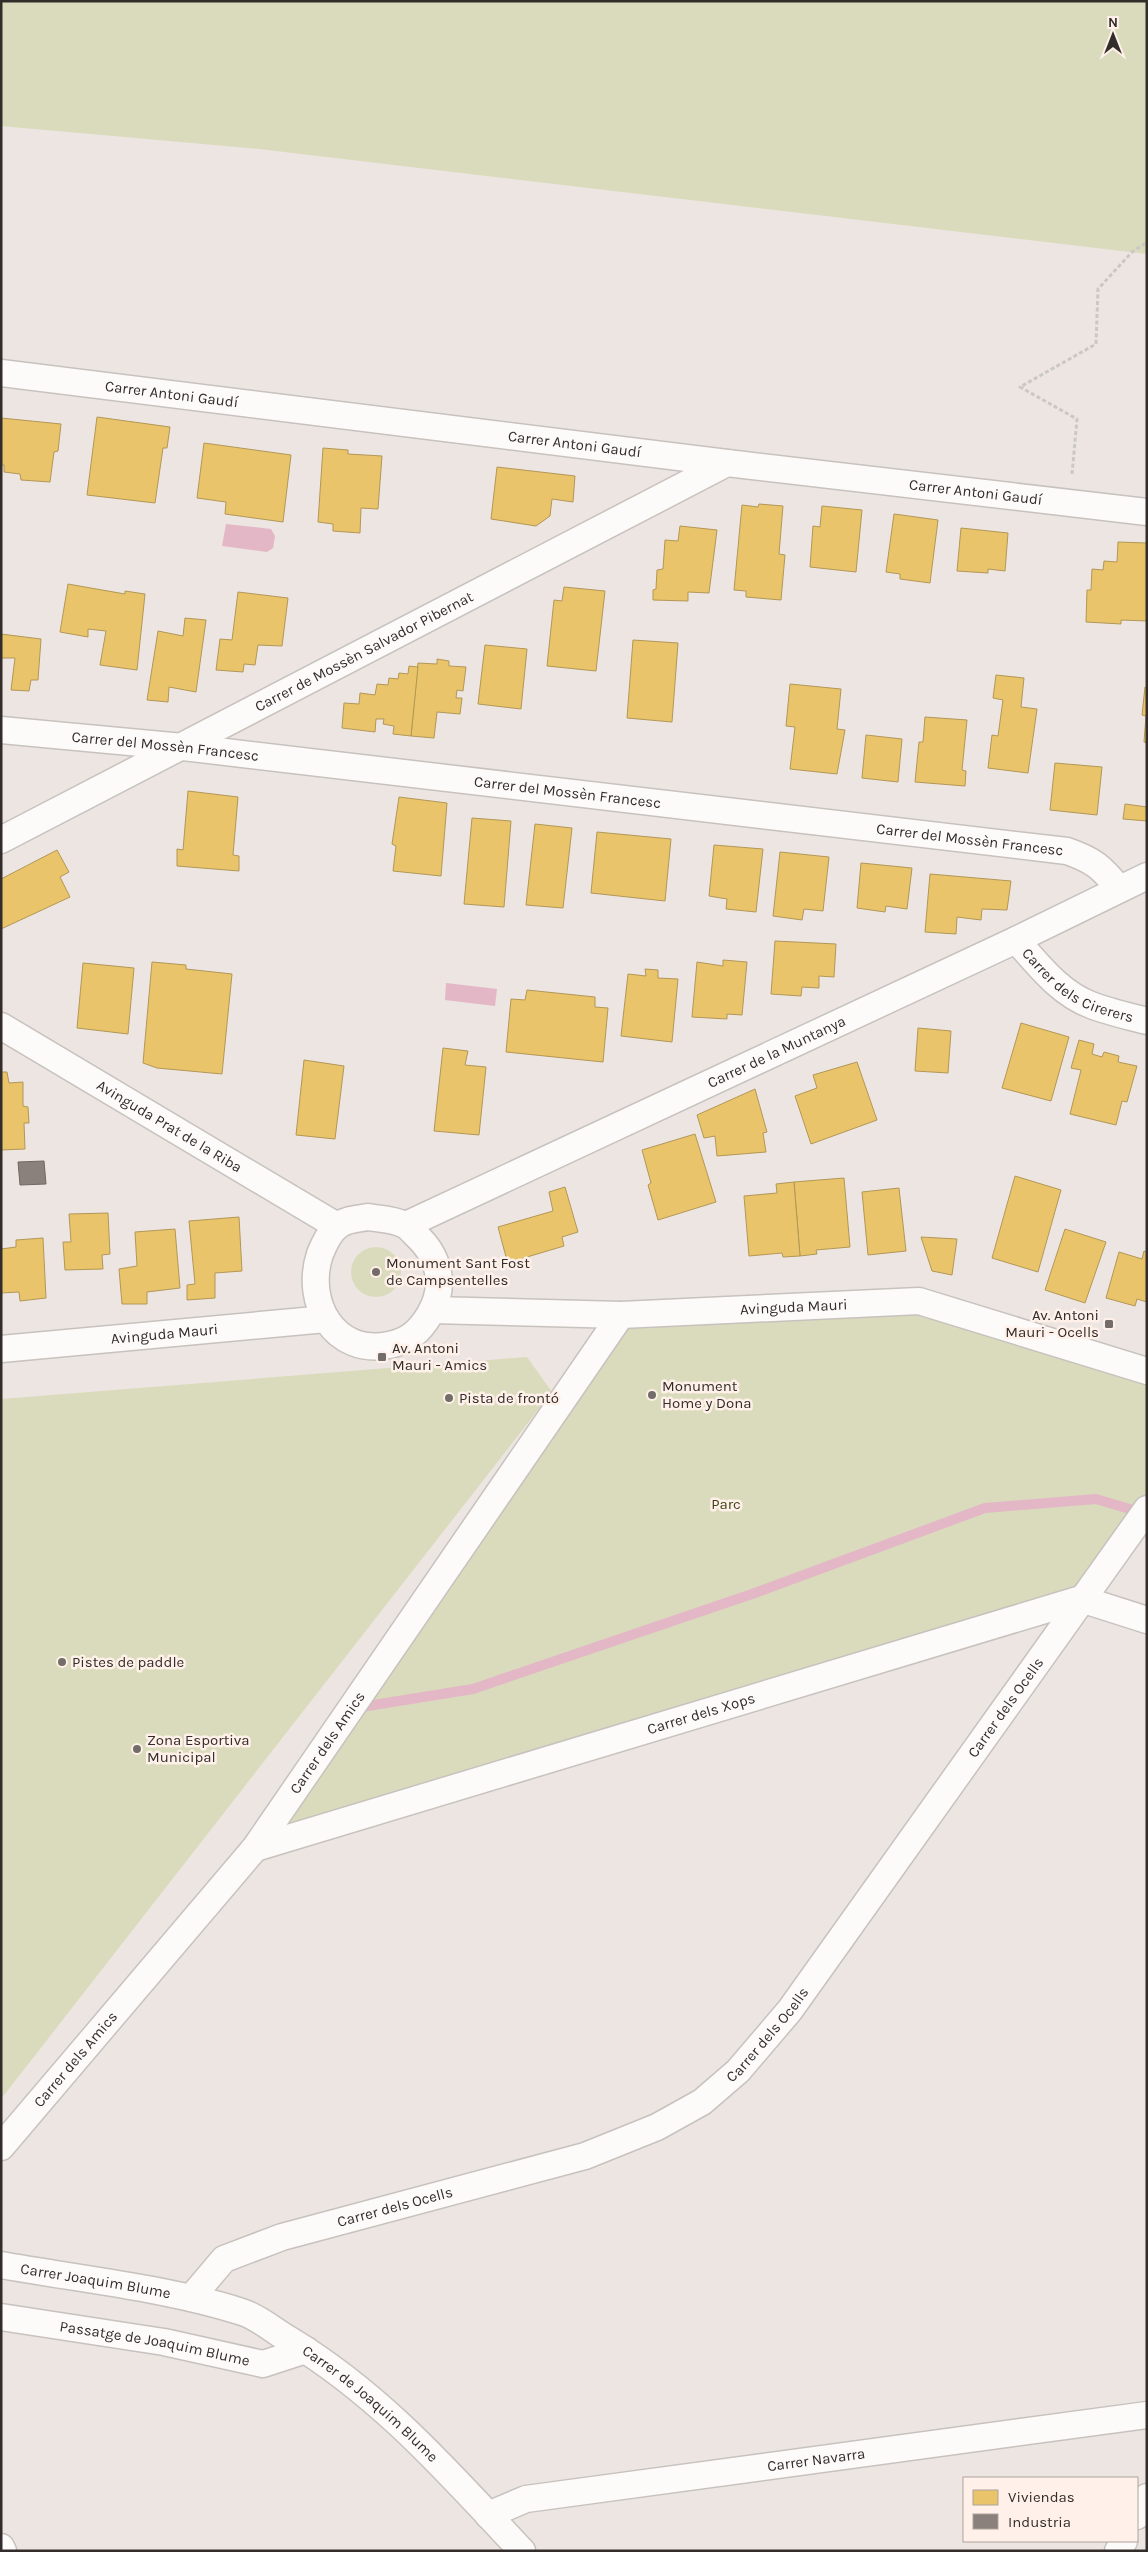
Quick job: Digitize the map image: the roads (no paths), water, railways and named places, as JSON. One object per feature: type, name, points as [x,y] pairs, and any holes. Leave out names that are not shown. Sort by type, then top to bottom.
[{"type":"street","name":"Carrer Antoni Gaudí","points":[[1,373],[727,463],[1147,512]]},
{"type":"street","name":"Carrer de Mossèn Salvador Pibernat","points":[[1,840],[727,463]]},
{"type":"street","name":"Carrer del Mossèn Francesc","points":[[1,730],[183,747],[1067,851],[1090,859],[1104,870],[1119,889]]},
{"type":"street","name":"Carrer de la Muntanya","points":[[406,1225],[1016,940],[1147,876]]},
{"type":"street","name":"Carrer dels Cirerers","points":[[1016,940],[1050,978],[1071,995],[1090,1005],[1147,1021]]},
{"type":"street","name":"Avinguda Prat de la Riba","points":[[1,1026],[337,1226]]},
{"type":"street","points":[[368,1217],[406,1225],[430,1250],[436,1262],[440,1278],[438,1296],[432,1310],[423,1326],[410,1338],[379,1347],[362,1345],[345,1339],[334,1330],[318,1304],[315,1286],[317,1264],[324,1243],[337,1226],[349,1220],[368,1217]]},
{"type":"street","name":"Avinguda Mauri","points":[[432,1310],[621,1315],[919,1301],[1147,1371]]},
{"type":"street","name":"Carrer dels Amics","points":[[1,2147],[255,1848],[621,1315]]},
{"type":"street","name":"Avinguda Mauri","points":[[1,1349],[326,1319]]},
{"type":"street","name":"Carrer dels Ocells","points":[[191,2298],[224,2259],[282,2237],[585,2156],[657,2127],[702,2102],[738,2071],[790,2010],[1147,1508]]},
{"type":"street","points":[[1081,1599],[1147,1620]]},
{"type":"street","name":"Carrer dels Xops","points":[[255,1848],[1081,1599]]},
{"type":"street","name":"Carrer Joaquim Blume","points":[[1,2266],[191,2298]]},
{"type":"street","name":"Carrer de Joaquim Blume","points":[[191,2298],[244,2313],[306,2350],[357,2385],[414,2435],[522,2551]]},
{"type":"street","name":"Passatge de Joaquim Blume","points":[[1,2317],[164,2342],[262,2364],[306,2350]]},
{"type":"street","name":"Carrer Navarra","points":[[488,2515],[526,2499],[1147,2415]]},
{"type":"street","points":[[1138,2514],[1147,2497]]},
{"type":"street","points":[[1,2547],[3,2551]]},
{"type":"waterway","points":[[355,1708],[473,1689],[752,1594],[985,1508],[1096,1499],[1143,1513]]},
{"type":"place","name":"Monument Sant Fost de Campsentelles","points":[[376,1272]]},
{"type":"place","name":"Av. Antoni Mauri - Ocells","points":[[1109,1324]]},
{"type":"place","name":"Av. Antoni Mauri - Amics","points":[[382,1357]]},
{"type":"place","name":"Monument Home y Dona","points":[[652,1395]]},
{"type":"place","name":"Pista de frontó","points":[[449,1398]]},
{"type":"place","name":"Pistes de paddle","points":[[62,1662]]},
{"type":"place","name":"Zona Esportiva Municipal","points":[[137,1749]]},
{"type":"park label","name":"Parc","points":[[726,1504]]}]
